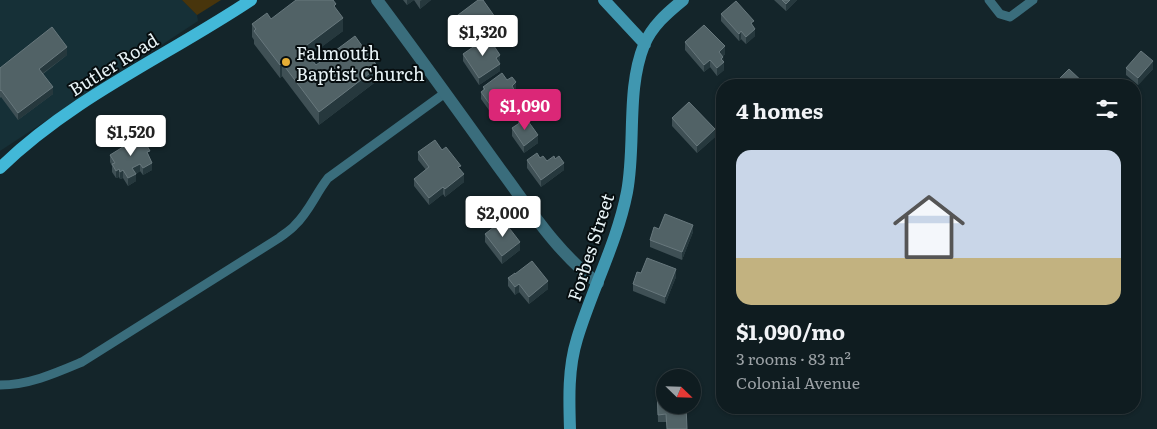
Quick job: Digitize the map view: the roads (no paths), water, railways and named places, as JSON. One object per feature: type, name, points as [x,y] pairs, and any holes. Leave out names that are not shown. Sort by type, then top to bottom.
[{"type":"main road","name":"Butler Road","points":[[0,168],[54,122],[98,92],[251,0]]},
{"type":"street","points":[[377,0],[516,191],[568,258],[598,284]]},
{"type":"street","points":[[604,0],[645,44]]},
{"type":"street","name":"Forbes Street","points":[[570,429],[568,393],[576,339],[612,248],[624,206],[632,146],[637,66],[651,32],[666,14],[683,0]]},
{"type":"lane","points":[[989,0],[1000,14],[1010,17],[1032,0]]},
{"type":"lane","points":[[0,385],[28,382],[55,374],[82,362],[279,238],[295,225],[308,210],[318,191],[328,178],[444,93]]},
{"type":"place","name":"Falmouth Baptist Church","points":[[286,62]]}]
